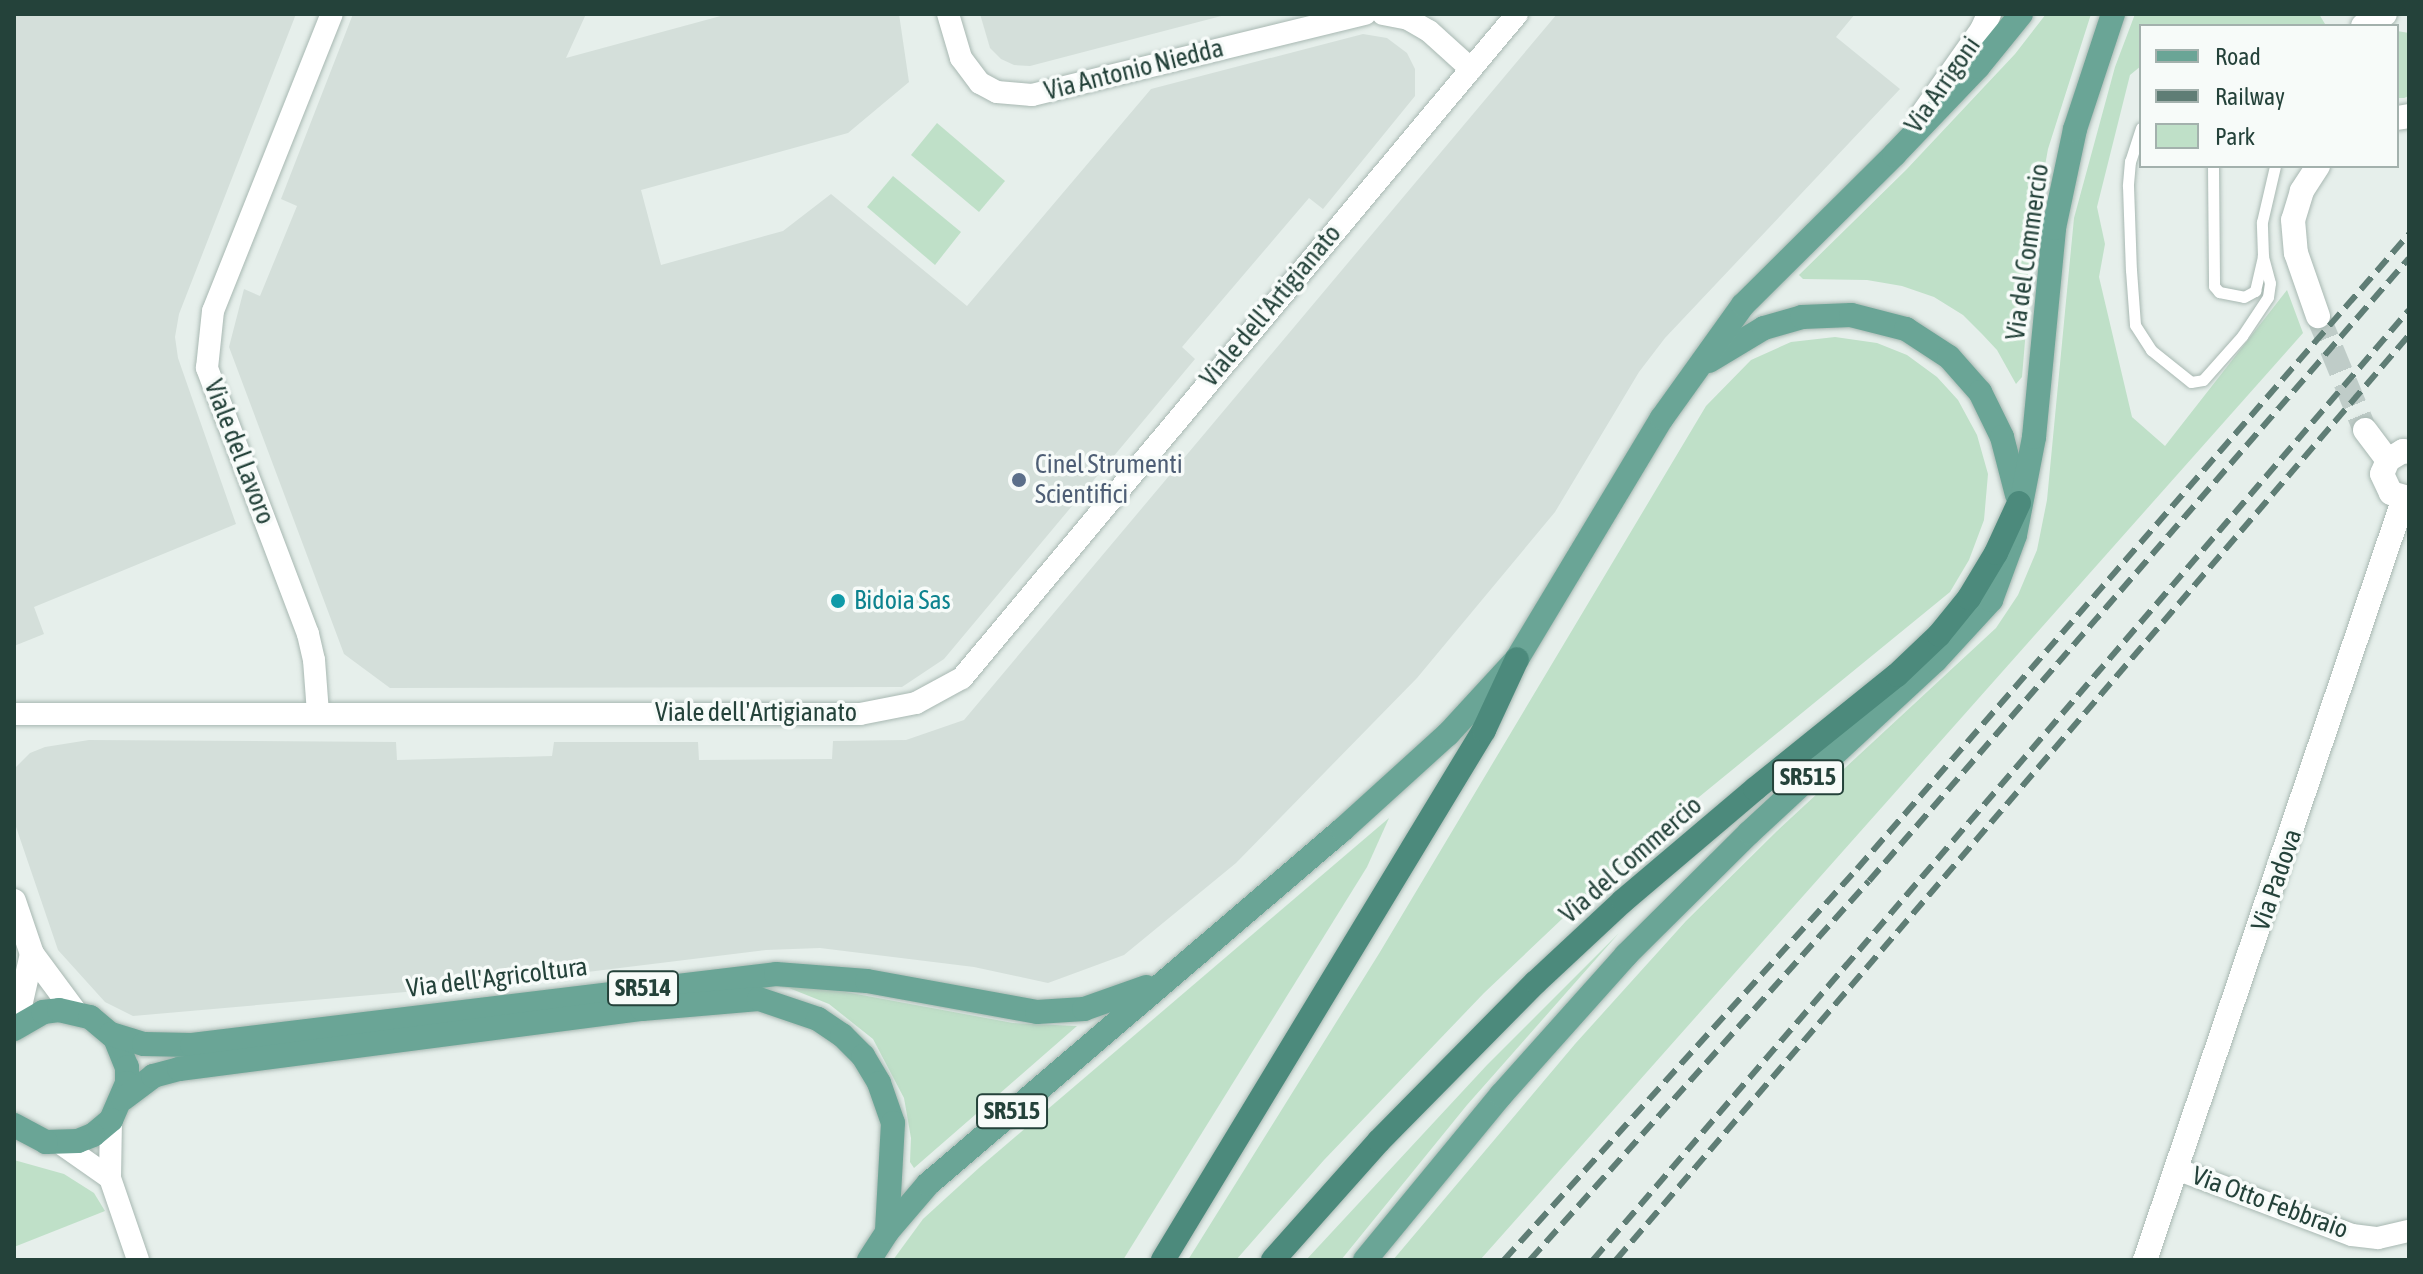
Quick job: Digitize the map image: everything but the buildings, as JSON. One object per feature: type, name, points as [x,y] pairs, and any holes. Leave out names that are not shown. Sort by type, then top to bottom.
[{"type":"highway","name":"Via del Commercio","points":[[1273,1260],[1379,1141],[1536,982],[1743,799],[1897,675],[1929,645],[1969,598],[1996,553],[2019,503]]},
{"type":"highway","name":"Via del Commercio","points":[[1163,1260],[1476,743],[1517,659]]},
{"type":"main road","name":"Via del Commercio","points":[[869,1260],[887,1232],[928,1184],[1407,773],[1448,734],[1517,659],[1662,418],[1743,305],[1894,155],[1978,67],[2021,14]]},
{"type":"main road","name":"Via del Commercio","points":[[1365,1260],[1501,1095],[1626,955],[1749,833],[1935,661],[1991,600],[2015,535],[2034,437],[2054,228],[2075,129],[2113,14]]},
{"type":"main road","name":"Via del Commercio","points":[[1697,369],[1764,328],[1802,317],[1851,315],[1906,329],[1949,357],[1980,392],[2002,437],[2019,503]]},
{"type":"main road","name":"Via dell'Agricoltura","points":[[111,1034],[144,1044],[192,1045],[776,974],[867,981],[994,1007],[1062,1012],[1117,1000],[1170,976]]},
{"type":"main road","name":"Via dell'Agricoltura","points":[[117,1109],[153,1076],[179,1069],[613,1012],[759,999],[818,1019],[842,1035],[863,1056],[879,1083],[893,1123],[887,1232]]},
{"type":"main road","points":[[14,1029],[43,1012],[75,1012]]},
{"type":"main road","name":"SR514","points":[[75,1012],[90,1017],[111,1034]]},
{"type":"main road","points":[[111,1034],[127,1067],[117,1109]]},
{"type":"main road","name":"SR514","points":[[60,1143],[93,1135],[117,1109]]},
{"type":"main road","points":[[14,1125],[31,1137],[60,1143]]},
{"type":"main road","name":"SR515","points":[[1376,1260],[1394,1227]]},
{"type":"street","name":"Viale del Lavoro","points":[[318,713],[314,660],[308,634],[207,368],[213,311],[332,14]]},
{"type":"street","name":"Via Antonio Niedda","points":[[948,14],[961,58],[980,83],[997,92],[1032,95],[1365,14]]},
{"type":"street","points":[[1383,14],[1408,19],[1429,31],[1471,69]]},
{"type":"street","name":"Viale dell'Artigianato","points":[[14,714],[860,714],[916,703],[962,678],[1517,14]]},
{"type":"street","name":"Via Arrigoni","points":[[1894,155],[1982,30],[1989,14]]},
{"type":"street","points":[[2317,168],[2302,191],[2293,220],[2296,253],[2318,316]]},
{"type":"street","points":[[2365,430],[2398,456],[2382,474],[2384,485],[2391,493],[2407,498]]},
{"type":"street","name":"Via Padova","points":[[2145,1260],[2179,1170],[2407,498]]},
{"type":"street","points":[[14,901],[32,954],[75,1012]]},
{"type":"street","points":[[14,1029],[32,954]]},
{"type":"street","points":[[117,1109],[110,1178],[138,1260]]},
{"type":"street","points":[[60,1143],[110,1178]]},
{"type":"street","name":"Via Otto Febbraio","points":[[2179,1170],[2352,1235],[2378,1238],[2409,1231]]},
{"type":"lane","points":[[2139,134],[2130,161],[2128,186],[2135,325],[2151,350],[2191,382],[2203,380],[2242,336],[2268,297],[2270,283],[2263,256],[2262,222],[2275,168]]},
{"type":"lane","points":[[2213,168],[2214,286],[2227,295],[2252,296],[2263,256]]},
{"type":"shaded area","points":[[14,14],[296,14],[179,314],[175,337],[178,358],[236,524],[34,607],[44,634],[14,646]]},
{"type":"shaded area","points":[[353,14],[586,14],[566,58],[728,14],[899,14],[909,82],[848,133],[641,190],[661,265],[783,231],[831,194],[967,306],[1151,89],[1363,34],[1387,38],[1407,53],[1415,69],[1415,96],[1323,209],[1309,198],[1182,347],[1195,359],[944,659],[902,687],[390,688],[344,654],[229,347],[244,289],[260,296],[297,206],[281,199]]},
{"type":"shaded area","points":[[980,14],[1229,14],[1030,66],[1014,65],[1001,59],[990,48]]},
{"type":"shaded area","points":[[1557,14],[1855,14],[1836,37],[1900,89],[1665,338],[1639,372],[1555,512],[1417,678],[1236,863],[1124,955],[1048,983],[974,967],[820,948],[766,950],[474,986],[133,1016],[105,1002],[58,950],[14,821],[14,769],[30,753],[45,747],[89,740],[396,742],[397,760],[552,756],[554,742],[698,742],[699,760],[832,759],[833,741],[906,740],[964,720]]},
{"type":"green space","points":[[2046,14],[2091,14],[2048,149],[2035,221],[2022,377],[2016,384],[1997,350],[1982,334],[1963,315],[1934,297],[1902,286],[1867,280],[1803,279],[1799,275],[1906,170],[2015,54]]},
{"type":"green space","points":[[2135,14],[2319,14],[2325,24],[2139,24],[2139,68],[2130,75],[2097,207],[2105,244],[2099,277],[2132,417],[2165,446],[2287,290],[2303,333],[1480,1260],[1393,1260],[1575,1044],[1686,921],[1777,831],[1996,628],[2018,595],[2037,550],[2047,500],[2074,218],[2115,67]]},
{"type":"green space","points":[[2399,31],[2409,33],[2409,96],[2399,98]]},
{"type":"green space","points":[[937,123],[1005,181],[979,212],[911,155]]},
{"type":"green space","points":[[893,176],[961,232],[935,265],[867,207]]},
{"type":"green space","points":[[1835,337],[1877,343],[1907,355],[1937,377],[1958,400],[1977,435],[1988,474],[1984,520],[1969,560],[1950,592],[1639,846],[1484,993],[1324,1160],[1236,1260],[1188,1260],[1380,952],[1706,406],[1751,360],[1791,342]]},
{"type":"green space","points":[[1389,818],[1367,867],[1123,1260],[893,1260],[923,1219],[980,1167]]},
{"type":"green space","points":[[1619,933],[1467,1105],[1341,1260],[1306,1260],[1487,1065]]},
{"type":"green space","points":[[764,985],[813,986],[1013,1023],[1077,1026],[914,1168],[910,1162],[911,1138],[904,1098],[873,1039],[829,1004],[789,988]]},
{"type":"green space","points":[[14,1160],[64,1174],[94,1193],[105,1211],[14,1247]]},
{"type":"tunnel","points":[[2318,316],[2365,430]]},
{"type":"railway","points":[[1504,1260],[1857,869],[2409,234]]},
{"type":"railway","points":[[1530,1260],[1869,881],[2409,258]]},
{"type":"railway","points":[[1593,1260],[2409,310]]},
{"type":"railway","points":[[1616,1260],[2409,335]]},
{"type":"place","name":"Cinel Strumenti Scientifici","points":[[1019,480]]},
{"type":"place","name":"Bidoia Sas","points":[[838,601]]}]
